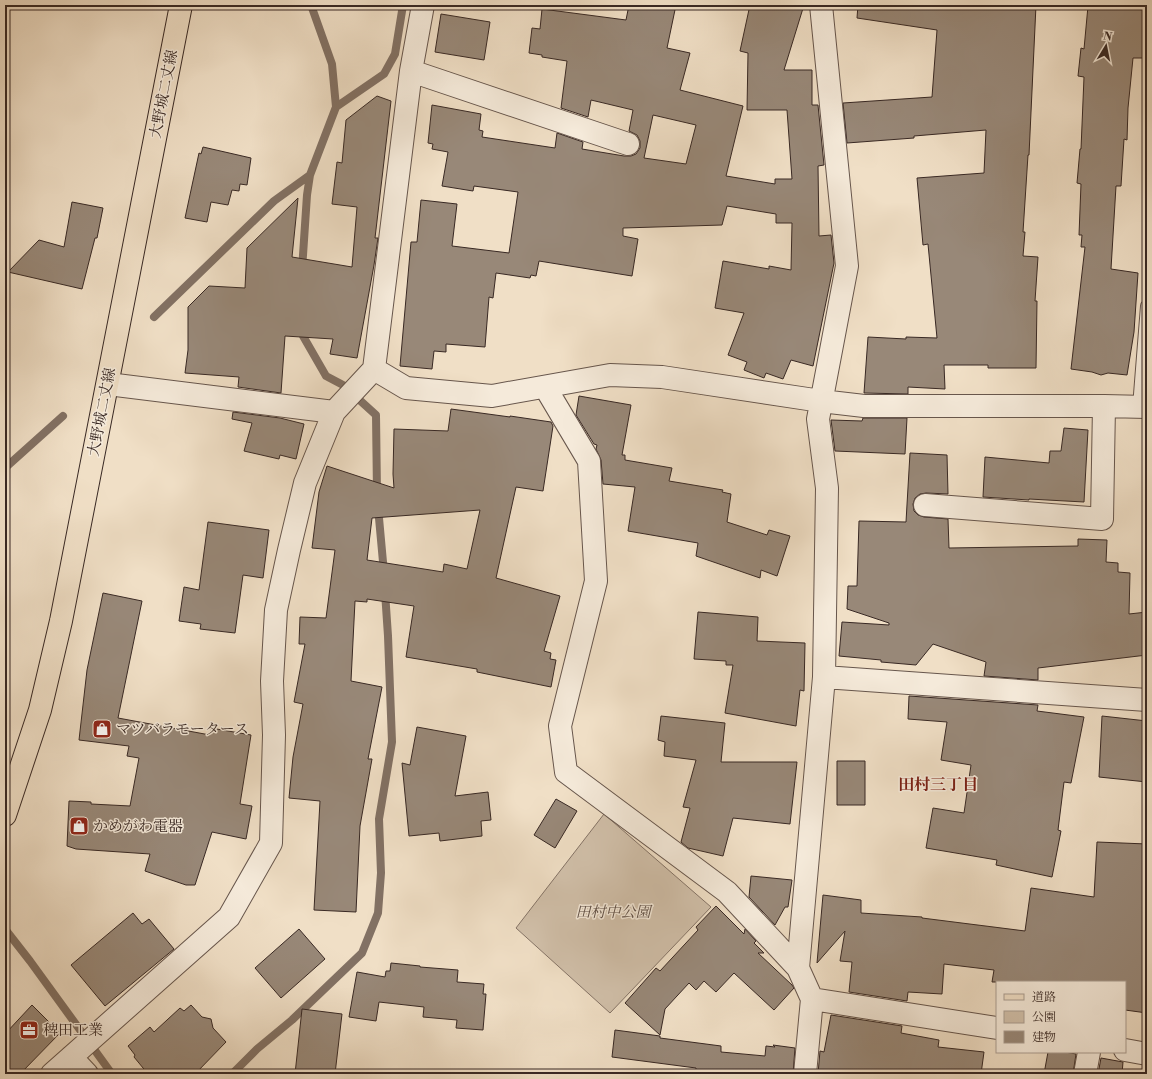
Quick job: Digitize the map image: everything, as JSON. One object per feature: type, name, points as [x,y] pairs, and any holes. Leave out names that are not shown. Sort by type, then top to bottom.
[{"type":"main road","name":"大野城二丈線","points":[[5,815],[42,703],[61,621],[182,5]]},
{"type":"street","points":[[52,1074],[229,917],[271,843],[274,735],[272,681],[276,610],[305,482],[334,412],[374,369],[411,71],[423,5]]},
{"type":"street","points":[[798,968],[824,677],[827,488],[818,419],[848,266],[821,5]]},
{"type":"street","points":[[411,71],[628,144]]},
{"type":"street","points":[[374,369],[406,388],[492,396],[610,375],[662,377],[864,406],[1143,407]]},
{"type":"street","points":[[108,384],[334,412]]},
{"type":"street","points":[[545,387],[589,461],[596,573],[596,581],[560,726],[566,772],[727,892],[798,968],[812,999],[805,1074]]},
{"type":"street","points":[[925,505],[1102,519],[1104,406]]},
{"type":"street","points":[[824,677],[1147,700]]},
{"type":"street","points":[[812,999],[996,1028]]},
{"type":"street","points":[[1126,1050],[1147,1054]]},
{"type":"street","points":[[1085,1074],[1089,1053]]},
{"type":"street","points":[[71,1057],[87,1074]]},
{"type":"lane","points":[[1143,407],[1147,306]]},
{"type":"green space","name":"田村中公園","points":[[604,814],[711,907],[610,1013],[516,928]]},
{"type":"building","points":[[629,5],[676,5],[667,48],[690,53],[680,90],[743,106],[726,176],[775,184],[775,179],[792,179],[787,110],[747,110],[748,53],[740,51],[750,5],[804,5],[784,70],[812,70],[812,105],[818,105],[824,165],[818,166],[819,236],[831,235],[834,263],[813,366],[791,360],[783,379],[766,373],[764,378],[744,370],[747,362],[728,355],[744,313],[715,308],[723,261],[769,269],[769,266],[791,270],[792,223],[776,223],[776,214],[727,206],[722,225],[623,228],[623,236],[638,239],[632,276],[539,261],[536,276],[531,275],[530,278],[496,273],[493,298],[489,297],[485,347],[446,344],[446,352],[434,351],[432,369],[400,366],[411,242],[417,242],[421,200],[457,204],[452,246],[509,253],[518,192],[474,186],[473,191],[442,186],[448,152],[432,149],[433,144],[428,143],[432,105],[481,114],[479,130],[483,131],[482,137],[555,148],[557,133],[583,142],[582,149],[624,156],[636,154],[640,148],[640,141],[637,135],[629,131],[633,110],[591,100],[588,117],[561,108],[567,61],[542,57],[542,55],[529,53],[532,28],[540,29],[542,9],[626,20]],"holes":[[[653,115],[696,125],[686,164],[644,158]]]},
{"type":"building","points":[[858,5],[1036,5],[1029,155],[1023,232],[1025,232],[1023,256],[1038,257],[1035,301],[1037,301],[1036,368],[988,368],[988,365],[944,365],[945,389],[908,387],[908,394],[864,393],[868,337],[906,339],[906,337],[937,338],[928,244],[923,245],[917,178],[984,173],[986,130],[914,136],[914,138],[847,143],[843,103],[932,97],[937,30],[857,18]]},
{"type":"building","points":[[1088,6],[1147,10],[1147,58],[1133,58],[1128,108],[1127,140],[1124,139],[1121,186],[1116,186],[1111,269],[1138,273],[1134,332],[1127,375],[1108,373],[1101,375],[1071,369],[1085,247],[1081,247],[1082,235],[1079,235],[1081,184],[1077,183],[1081,149],[1084,77],[1078,76],[1081,48],[1084,49]]},
{"type":"building","points":[[441,14],[490,22],[484,60],[435,52]]},
{"type":"building","points":[[377,96],[391,101],[375,238],[378,238],[357,358],[330,354],[333,339],[285,336],[281,393],[238,387],[239,377],[185,373],[188,350],[188,307],[209,286],[245,288],[247,248],[298,198],[292,257],[352,267],[357,207],[332,204],[337,162],[342,163],[346,120]]},
{"type":"building","points":[[203,147],[251,158],[247,185],[240,184],[239,191],[232,190],[228,205],[211,202],[207,222],[185,218],[199,153],[201,154]]},
{"type":"building","points":[[72,202],[103,208],[97,238],[95,238],[82,289],[8,272],[39,240],[64,247]]},
{"type":"building","points":[[579,396],[631,405],[622,455],[625,455],[625,460],[672,468],[669,481],[723,490],[722,492],[731,494],[727,522],[767,535],[769,530],[790,536],[777,576],[761,570],[760,578],[696,556],[698,543],[628,531],[635,487],[603,484],[601,460],[596,449],[597,445],[594,444],[576,415]]},
{"type":"building","points":[[451,409],[551,422],[553,426],[543,491],[516,487],[496,578],[560,596],[544,651],[551,653],[550,659],[556,660],[551,687],[477,672],[477,669],[406,657],[414,606],[367,599],[367,602],[355,601],[351,681],[382,687],[368,759],[372,759],[360,826],[356,912],[314,910],[320,801],[289,798],[293,757],[303,704],[294,702],[305,644],[299,644],[300,617],[326,618],[335,550],[312,548],[319,492],[327,466],[394,488],[394,429],[448,431]],"holes":[[[480,510],[467,569],[444,564],[443,572],[367,560],[372,518]]]},
{"type":"building","points":[[233,412],[280,418],[304,424],[296,459],[280,455],[279,459],[244,451],[252,423],[232,419]]},
{"type":"building","points":[[863,418],[907,418],[905,454],[835,451],[831,420],[862,421]]},
{"type":"building","points":[[1064,428],[1088,430],[1084,502],[983,497],[985,457],[1049,463],[1050,451],[1061,451]]},
{"type":"building","points":[[910,453],[947,455],[948,494],[920,494],[915,498],[913,504],[914,511],[918,515],[948,519],[949,548],[1078,546],[1078,539],[1107,540],[1106,562],[1118,563],[1118,572],[1130,573],[1129,614],[1147,612],[1147,655],[1038,668],[1038,680],[984,676],[986,662],[933,644],[916,665],[839,656],[842,622],[889,625],[889,623],[847,609],[848,586],[857,586],[859,521],[906,522]]},
{"type":"building","points":[[208,522],[269,530],[263,578],[243,575],[235,633],[200,629],[201,624],[179,621],[184,587],[199,590]]},
{"type":"building","points":[[103,593],[142,601],[118,718],[210,735],[211,728],[251,735],[240,804],[252,806],[246,839],[212,832],[195,885],[186,885],[145,871],[150,854],[76,849],[67,846],[69,801],[130,806],[139,758],[127,756],[129,746],[79,740],[87,670]]},
{"type":"building","points":[[698,612],[758,617],[757,641],[805,643],[804,691],[800,690],[796,726],[725,713],[733,665],[726,665],[726,661],[694,659]]},
{"type":"building","points":[[909,696],[1038,705],[1037,711],[1084,717],[1071,783],[1064,782],[1058,830],[1061,831],[1052,877],[996,865],[997,860],[926,848],[933,808],[964,813],[971,765],[941,760],[947,722],[908,719]]},
{"type":"building","points":[[661,716],[725,723],[721,762],[797,762],[790,824],[733,818],[723,856],[688,848],[681,842],[690,808],[683,807],[696,760],[664,756],[665,742],[658,740]]},
{"type":"building","points":[[1102,716],[1147,721],[1147,782],[1099,777]]},
{"type":"building","points":[[417,727],[466,736],[455,796],[488,792],[491,820],[481,821],[482,836],[440,841],[439,833],[409,836],[402,763],[410,765]]},
{"type":"building","points":[[837,761],[865,761],[865,805],[837,805]]},
{"type":"building","points":[[556,799],[577,811],[555,848],[534,835]]},
{"type":"building","points":[[1097,842],[1147,844],[1147,1013],[1126,1010],[1126,981],[992,982],[994,970],[944,964],[942,994],[908,992],[907,1001],[849,992],[852,962],[840,961],[845,931],[817,963],[823,895],[861,900],[861,913],[922,917],[1025,931],[1031,888],[1094,897]]},
{"type":"building","points":[[751,876],[792,880],[788,907],[785,907],[775,925],[749,897]]},
{"type":"building","points":[[716,906],[744,934],[745,929],[756,941],[754,943],[764,953],[758,953],[794,988],[774,1010],[734,973],[716,992],[704,981],[696,990],[689,983],[665,1009],[660,1035],[625,1003],[656,968],[660,971],[698,930],[696,927]]},
{"type":"building","points":[[133,913],[142,924],[149,919],[174,949],[105,1006],[71,965]]},
{"type":"building","points":[[299,929],[325,959],[281,998],[255,968]]},
{"type":"building","points":[[391,963],[458,970],[457,982],[484,984],[483,994],[486,994],[483,1030],[456,1028],[457,1020],[423,1017],[424,1007],[379,1002],[376,1021],[349,1017],[357,972],[385,977],[386,971],[390,971]]},
{"type":"building","points":[[32,1005],[60,1033],[20,1074],[5,1074],[5,1034]]},
{"type":"building","points":[[191,1005],[202,1017],[211,1019],[213,1028],[226,1042],[195,1074],[148,1074],[134,1057],[135,1055],[128,1046],[150,1027],[154,1032],[180,1008],[184,1011]]},
{"type":"building","points":[[302,1009],[342,1014],[335,1074],[295,1074]]},
{"type":"building","points":[[831,1015],[902,1026],[901,1033],[939,1040],[938,1047],[984,1052],[981,1074],[818,1074],[820,1051],[824,1052]]},
{"type":"building","points":[[615,1030],[721,1046],[721,1052],[765,1056],[766,1046],[775,1047],[773,1045],[795,1048],[793,1074],[718,1074],[696,1072],[696,1068],[612,1057]]},
{"type":"building","points":[[1048,1053],[1076,1054],[1073,1074],[1044,1074]]},
{"type":"building","points":[[1101,1058],[1123,1062],[1122,1074],[1098,1074]]},
{"type":"waterway","points":[[302,270],[307,195],[310,175],[336,107],[332,64],[311,5]]},
{"type":"waterway","points":[[336,107],[384,74],[395,54],[403,5]]},
{"type":"waterway","points":[[154,317],[274,201],[310,175]]},
{"type":"waterway","points":[[303,327],[303,336],[326,376],[343,385],[376,415],[377,493]]},
{"type":"waterway","points":[[5,468],[63,416]]},
{"type":"waterway","points":[[378,507],[384,573]]},
{"type":"waterway","points":[[232,1074],[257,1049],[292,1020],[362,953],[378,913],[381,873],[379,819],[392,742],[385,592]]},
{"type":"waterway","points":[[5,929],[112,1074]]},
{"type":"place","name":"マツバラモータース","points":[[102,729]]},
{"type":"place","name":"かめがわ電器","points":[[79,826]]},
{"type":"place","name":"稗田工業","points":[[29,1030]]},
{"type":"district","name":"田村三丁目","points":[[938,785]]}]
